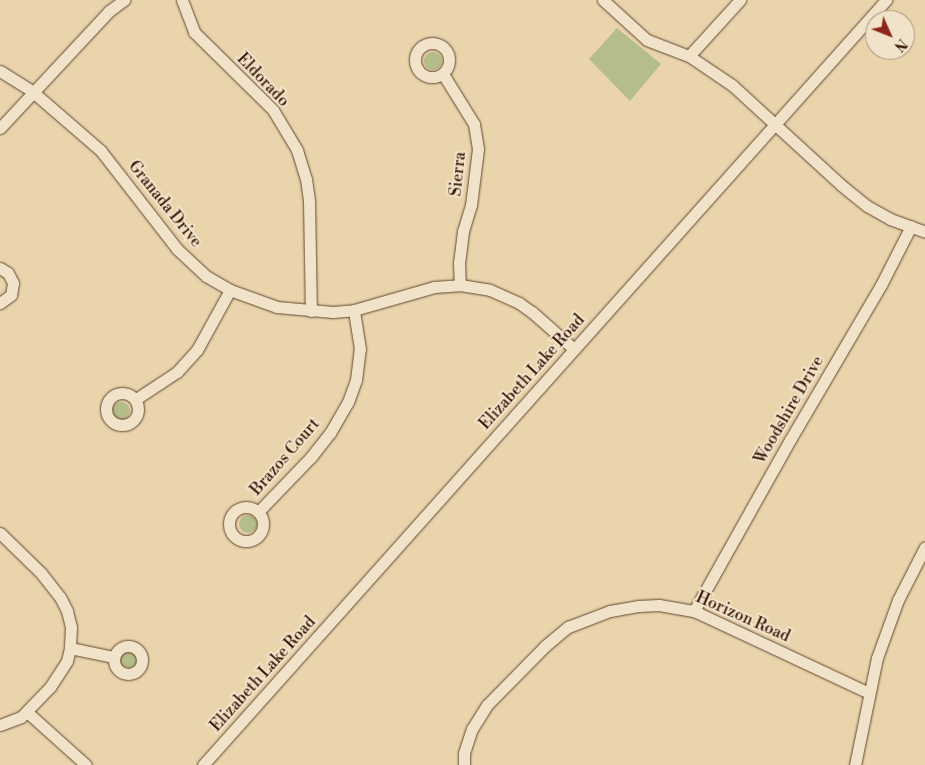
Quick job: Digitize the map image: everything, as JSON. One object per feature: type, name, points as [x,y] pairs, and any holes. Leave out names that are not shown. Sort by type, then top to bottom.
[{"type":"street","points":[[0,128],[109,11],[124,0]]},
{"type":"street","name":"Eldorado","points":[[182,0],[194,32],[273,110],[297,150],[306,179],[309,201],[312,277],[311,311]]},
{"type":"street","points":[[603,0],[647,40],[689,56],[732,85],[841,185],[867,206],[890,219],[925,232]]},
{"type":"street","points":[[689,56],[740,0]]},
{"type":"street","name":"Elizabeth Lake Road","points":[[203,765],[886,0]]},
{"type":"street","name":"Granada Drive","points":[[0,71],[32,92],[101,151],[177,248],[206,276],[230,290],[276,307],[333,312],[354,310],[434,287],[460,285],[490,290],[532,312],[574,349]]},
{"type":"street","name":"Sierra","points":[[443,74],[474,124],[478,149],[471,205],[462,232],[459,262],[460,285]]},
{"type":"street","name":"Woodshire Drive","points":[[694,610],[790,440],[881,285],[911,226]]},
{"type":"street","points":[[0,268],[8,273],[13,283],[10,295],[0,302]]},
{"type":"street","points":[[136,400],[170,377],[197,350],[230,290]]},
{"type":"street","name":"Brazos Court","points":[[258,512],[311,457],[330,433],[348,402],[356,380],[360,349],[354,310]]},
{"type":"street","points":[[0,533],[41,573],[60,597],[67,611],[71,627],[67,661],[50,686],[27,712],[15,721],[0,725]]},
{"type":"street","points":[[855,765],[869,693],[887,627],[925,547]]},
{"type":"street","name":"Horizon Road","points":[[464,765],[464,753],[472,729],[487,705],[545,646],[568,627],[610,611],[638,606],[659,605],[694,610],[869,693]]},
{"type":"street","points":[[70,648],[114,657]]},
{"type":"street","points":[[27,712],[86,765]]},
{"type":"green space","points":[[617,28],[661,64],[630,101],[589,59]]},
{"type":"green space","points":[[429,52],[437,52],[442,57],[440,68],[429,70],[424,65],[424,57]]},
{"type":"green space","points":[[121,402],[128,404],[130,411],[128,418],[121,420],[114,418],[112,411],[114,404]]},
{"type":"green space","points":[[248,515],[255,517],[257,524],[255,531],[248,533],[241,531],[239,524],[241,517]]},
{"type":"green space","points":[[125,650],[133,650],[138,655],[136,666],[125,668],[120,663],[120,655]]}]
